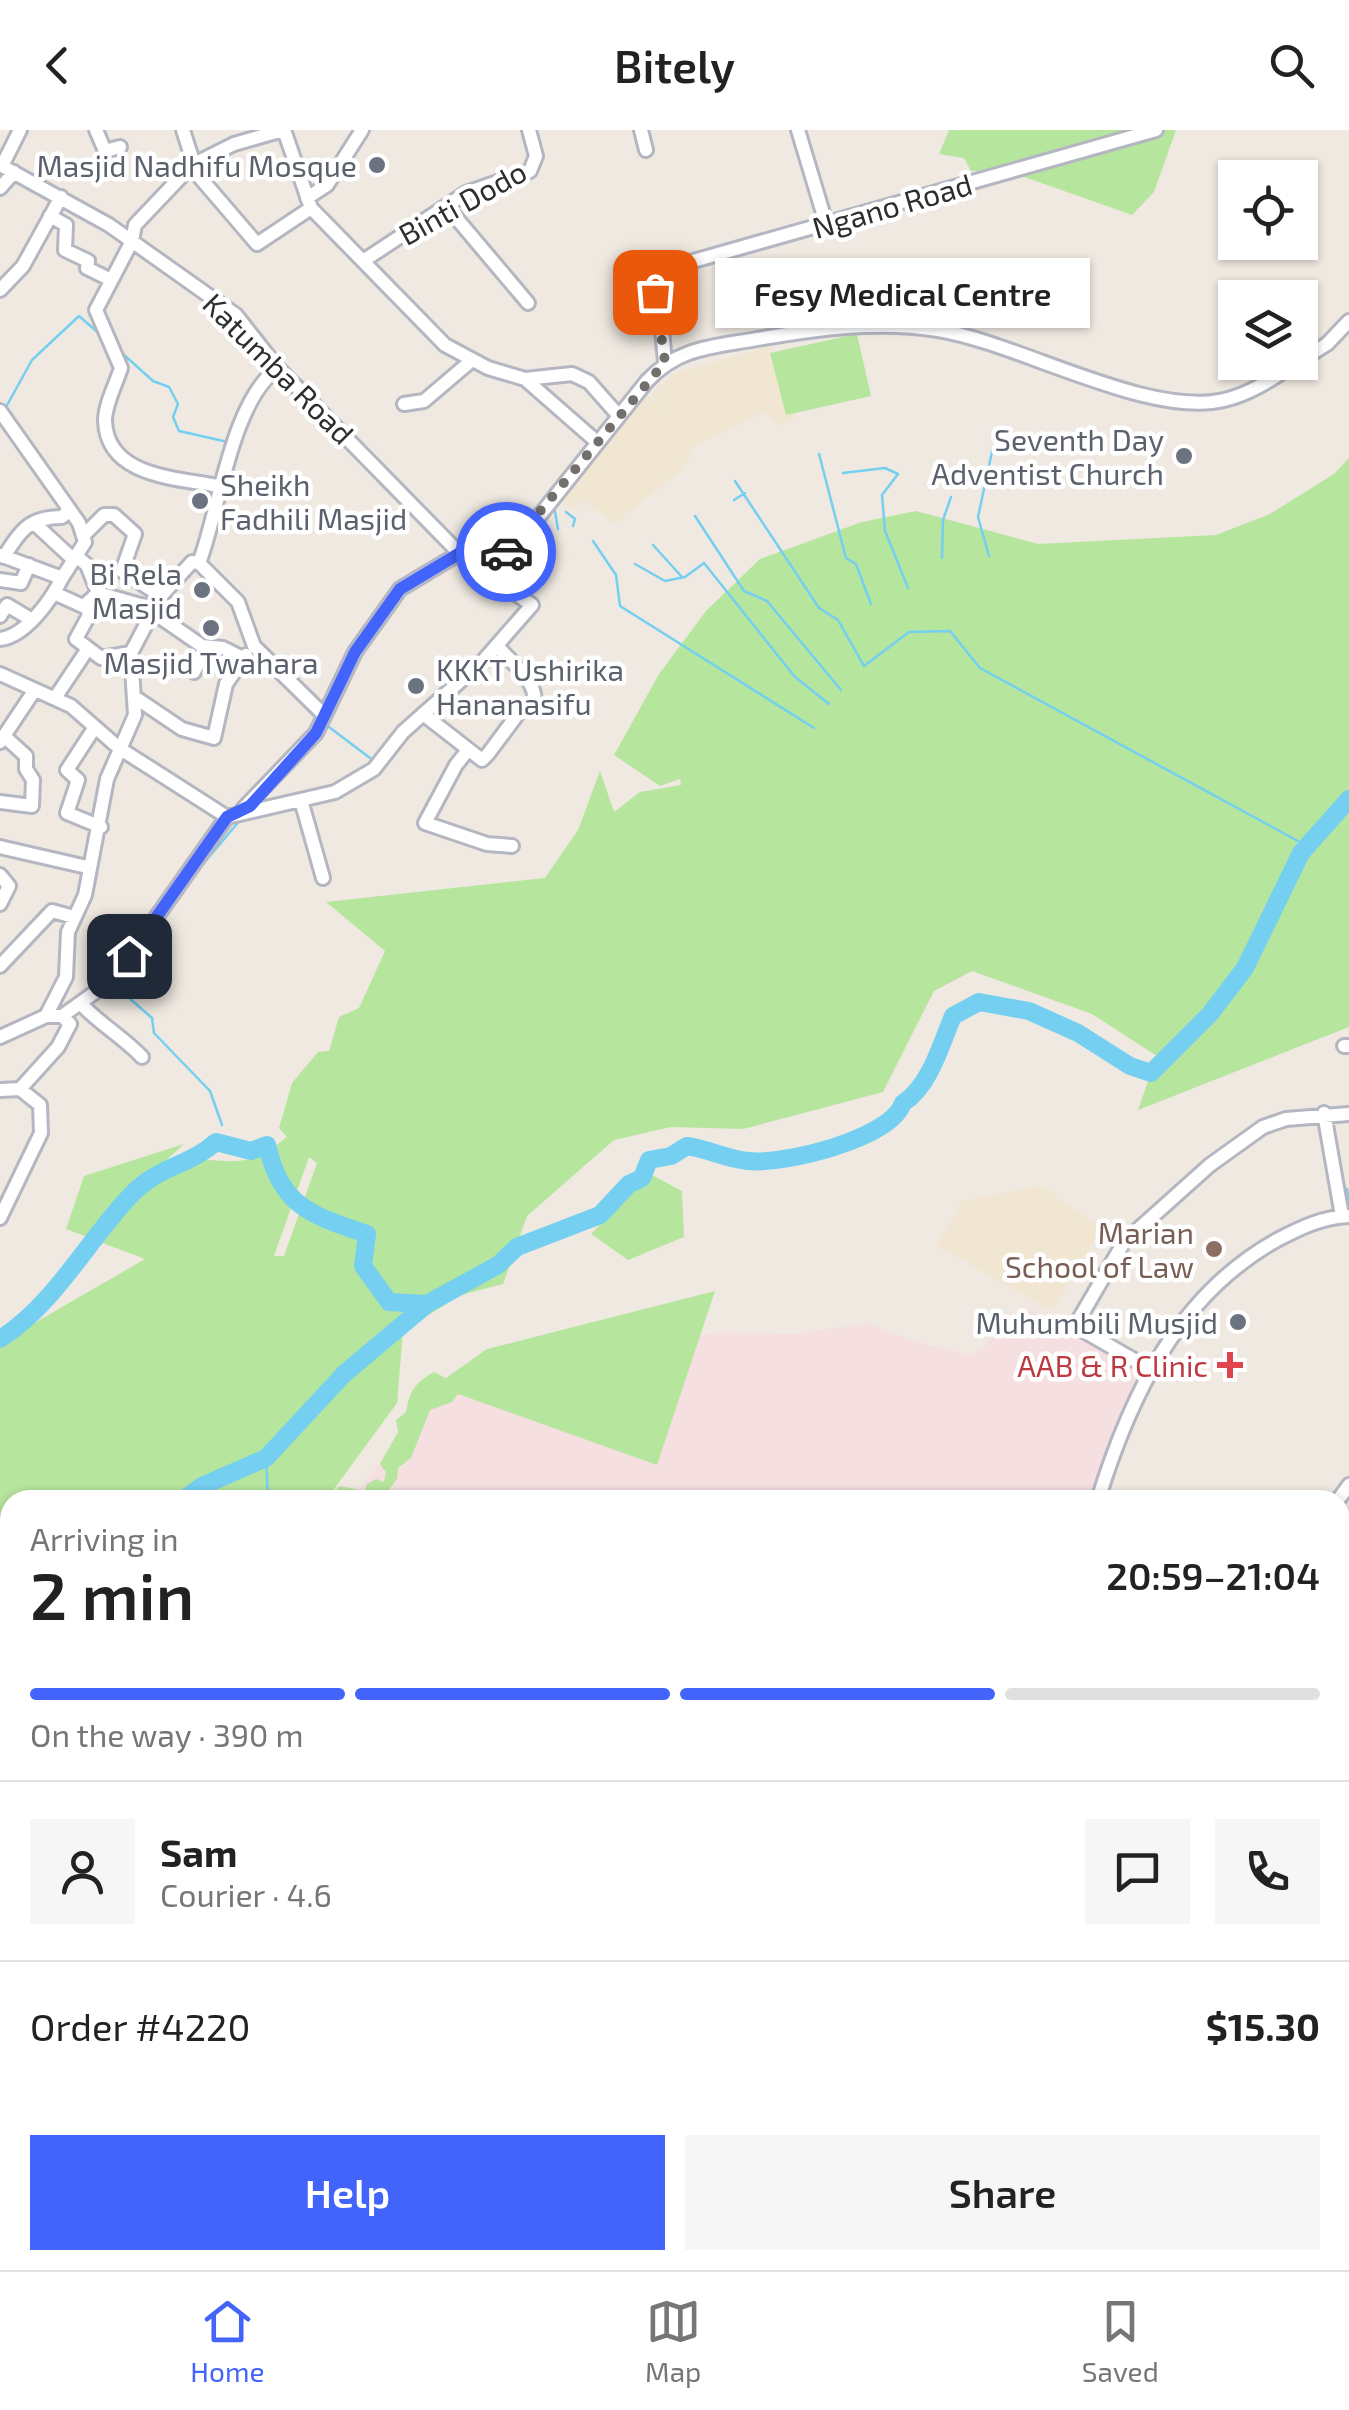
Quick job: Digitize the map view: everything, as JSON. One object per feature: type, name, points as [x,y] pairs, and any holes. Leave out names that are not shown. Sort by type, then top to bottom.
[{"type":"street","points":[[0,188],[20,130]]},
{"type":"street","points":[[96,130],[106,150],[120,147]]},
{"type":"street","points":[[183,130],[192,165],[260,245],[327,185],[362,130]]},
{"type":"street","points":[[218,486],[129,466],[112,444],[105,421],[121,368],[96,310],[132,236],[192,165],[234,144],[283,130],[309,203],[434,335],[470,360],[525,380],[597,442]]},
{"type":"street","name":"Binti Dodo","points":[[363,261],[479,186],[530,171],[536,156],[530,130]]},
{"type":"street","points":[[640,130],[646,150]]},
{"type":"street","points":[[798,130],[826,224]]},
{"type":"street","name":"Ngano Road","points":[[665,362],[655,292],[660,271],[1156,130]]},
{"type":"street","name":"Katumba Road","points":[[5,168],[132,236],[236,316],[278,368],[460,553],[532,604],[497,646]]},
{"type":"street","points":[[0,290],[23,266],[61,197]]},
{"type":"street","points":[[447,208],[528,303]]},
{"type":"street","points":[[50,216],[66,225],[64,250],[85,256],[87,268],[111,280]]},
{"type":"street","points":[[1318,346],[1349,321]]},
{"type":"street","points":[[481,568],[529,529],[665,362],[686,350],[819,329],[896,326],[980,340],[1142,394],[1208,402],[1245,394],[1269,380]]},
{"type":"street","points":[[404,404],[424,402],[470,360]]},
{"type":"street","points":[[199,564],[212,525],[218,486],[257,392],[278,368]]},
{"type":"street","points":[[525,380],[572,374],[590,382],[619,416]]},
{"type":"street","points":[[0,413],[68,510],[83,536],[84,546],[54,594],[32,620],[0,639]]},
{"type":"street","points":[[62,578],[2,556],[30,522],[68,510]]},
{"type":"street","points":[[83,536],[104,515],[123,522],[134,534],[122,572],[161,596]]},
{"type":"street","points":[[34,523],[87,565],[98,594]]},
{"type":"street","points":[[0,1037],[46,1016],[62,1016],[82,1004],[129,956],[227,817],[250,806],[316,733],[355,652],[400,589],[460,553]]},
{"type":"street","points":[[46,1016],[66,977],[68,932],[84,895],[87,867],[101,827],[107,779],[135,716],[131,653],[161,596],[192,562],[199,564],[238,602],[254,646],[323,714]]},
{"type":"street","points":[[0,580],[21,583],[29,565]]},
{"type":"street","points":[[54,594],[85,607],[90,615],[76,639],[86,650],[109,660],[131,653]]},
{"type":"street","points":[[85,607],[98,594]]},
{"type":"street","points":[[98,594],[152,610],[206,647],[243,658]]},
{"type":"street","points":[[0,616],[7,605],[32,620]]},
{"type":"street","points":[[136,698],[182,728],[214,738],[219,703],[243,658],[254,646]]},
{"type":"street","points":[[0,674],[55,698],[119,748],[227,817],[335,792],[374,769],[423,714],[497,646],[532,686],[535,704],[520,711],[506,736],[482,760],[423,714]]},
{"type":"street","points":[[194,672],[206,647]]},
{"type":"street","points":[[55,698],[86,650]]},
{"type":"street","points":[[0,802],[32,806],[33,780],[26,769],[26,756],[2,739],[34,691]]},
{"type":"street","points":[[96,727],[67,770],[78,780],[67,813],[101,827]]},
{"type":"street","points":[[468,750],[426,823],[488,844],[512,846]]},
{"type":"street","points":[[301,800],[322,878]]},
{"type":"street","points":[[0,847],[87,867]]},
{"type":"street","points":[[0,875],[9,886],[0,904]]},
{"type":"street","points":[[0,966],[52,911],[74,916]]},
{"type":"street","points":[[82,1004],[106,1030],[127,1041],[142,1056]]},
{"type":"street","points":[[20,1089],[58,1047],[70,1024],[62,1016]]},
{"type":"street","points":[[0,1090],[20,1089],[40,1105],[41,1133],[0,1218]]},
{"type":"street","points":[[1150,1369],[1075,1326],[1124,1242],[1180,1190],[1264,1127],[1324,1113],[1349,1114]]},
{"type":"street","points":[[1101,1490],[1129,1410],[1177,1329],[1230,1270],[1300,1228],[1345,1216],[1324,1113]]},
{"type":"shaded area","points":[[771,346],[795,419],[778,426],[764,412],[697,444],[682,470],[614,524],[583,500],[573,509],[559,497],[648,395],[668,414],[652,394],[675,373]]},
{"type":"shaded area","points":[[1041,1185],[1101,1228],[1052,1311],[936,1245],[963,1201]]},
{"type":"shaded area","points":[[1027,1307],[1133,1367],[1142,1383],[1105,1455],[1096,1490],[359,1490],[428,1400],[716,1332],[795,1334],[868,1323],[916,1342],[971,1355],[984,1348],[1005,1318]]},
{"type":"green space","points":[[949,130],[1176,130],[1154,192],[1132,215],[1010,172],[971,171],[964,158],[939,154]]},
{"type":"green space","points":[[857,334],[871,396],[786,415],[770,353]]},
{"type":"green space","points":[[1349,458],[1349,1027],[1138,1110],[1157,1056],[1092,1014],[972,971],[934,991],[883,1092],[743,1129],[671,1127],[614,1140],[527,1216],[503,1284],[461,1295],[403,1331],[397,1403],[333,1490],[0,1490],[0,1343],[145,1259],[66,1229],[84,1176],[184,1144],[163,1163],[187,1159],[248,1160],[287,1137],[279,1128],[292,1083],[318,1052],[329,1051],[339,1017],[359,1008],[385,951],[326,902],[545,878],[578,830],[600,771],[614,812],[640,792],[681,785],[680,779],[660,786],[614,755],[659,674],[706,611],[760,559],[862,522],[916,511],[1038,544],[1216,535],[1270,514],[1334,474]],"holes":[[[309,1157],[317,1163],[284,1256],[274,1256]]]},
{"type":"green space","points":[[650,1174],[682,1191],[684,1237],[628,1260],[591,1234]]},
{"type":"green space","points":[[715,1291],[657,1465],[458,1394],[452,1402],[430,1410],[411,1458],[398,1468],[397,1479],[389,1490],[365,1490],[376,1479],[384,1482],[386,1472],[380,1464],[398,1432],[396,1420],[406,1412],[414,1388],[434,1372],[446,1378],[487,1349]]},
{"type":"waterway","points":[[6,407],[32,360],[79,316],[102,336]]},
{"type":"waterway","points":[[123,354],[153,381],[169,387],[178,404],[173,417],[179,431],[228,442]]},
{"type":"waterway","points":[[301,380],[386,470]]},
{"type":"waterway","points":[[989,556],[978,517],[993,447]]},
{"type":"waterway","points":[[819,454],[846,558],[856,564],[871,604]]},
{"type":"waterway","points":[[843,473],[885,468],[898,474],[882,495],[885,531],[908,588]]},
{"type":"waterway","points":[[735,481],[819,608],[838,620],[864,666],[909,632],[950,631],[980,668],[1307,846]]},
{"type":"waterway","points":[[409,493],[417,500]]},
{"type":"waterway","points":[[734,500],[745,493]]},
{"type":"waterway","points":[[942,558],[943,520],[951,497]]},
{"type":"waterway","points":[[554,506],[558,529]]},
{"type":"waterway","points":[[566,512],[575,519],[573,526]]},
{"type":"waterway","points":[[695,516],[744,591],[767,601],[841,690]]},
{"type":"waterway","points":[[593,541],[616,575],[620,606],[814,728]]},
{"type":"waterway","points":[[653,545],[682,577]]},
{"type":"waterway","points":[[635,564],[665,581],[685,577],[704,563],[795,677],[829,704]]},
{"type":"waterway","points":[[325,724],[374,761]]},
{"type":"waterway","points":[[140,769],[180,794]]},
{"type":"waterway","points":[[197,1490],[266,1458],[344,1374],[427,1304],[498,1265],[517,1247],[600,1215],[629,1184],[642,1178],[649,1160],[671,1156],[687,1146],[748,1161],[785,1159],[834,1147],[879,1128],[921,1086],[953,1016],[979,1002],[1029,1011],[1078,1033],[1130,1066],[1151,1073],[1210,1014],[1245,968],[1301,853],[1349,799]]},
{"type":"waterway","points":[[198,870],[241,819]]},
{"type":"waterway","points":[[113,984],[152,1018],[154,1033],[210,1091],[222,1125]]},
{"type":"waterway","points":[[0,1339],[37,1308],[141,1185],[216,1142],[251,1151],[267,1145],[281,1182],[301,1206],[367,1234],[363,1266],[389,1302],[427,1304]]},
{"type":"waterway","points":[[1347,1189],[1349,1204]]},
{"type":"waterway","points":[[266,1458],[268,1490]]},
{"type":"way so far","points":[[506,552],[665,362],[655,292]]},
{"type":"place","name":"Masjid Nadhifu Mosque","points":[[377,165]]},
{"type":"place","name":"Fesy Medical Centre","points":[[655,292]]},
{"type":"place","name":"Seventh Day Adventist Church","points":[[1184,456]]},
{"type":"place","name":"Sheikh Fadhili Masjid","points":[[200,501]]},
{"type":"place","name":"Bi Rela Masjid","points":[[202,590]]},
{"type":"place","name":"Masjid Twahara","points":[[211,628]]},
{"type":"place","name":"KKKT Ushirika Hananasifu","points":[[416,686]]},
{"type":"place","name":"Marian School of Law","points":[[1214,1249]]},
{"type":"place","name":"Muhumbili Musjid","points":[[1238,1322]]},
{"type":"place","name":"AAB & R Clinic","points":[[1230,1365]]},
{"type":"route","points":[[129,956],[227,817],[250,806],[316,733],[355,652],[400,589],[434,565],[460,553],[481,568],[506,552]]}]
